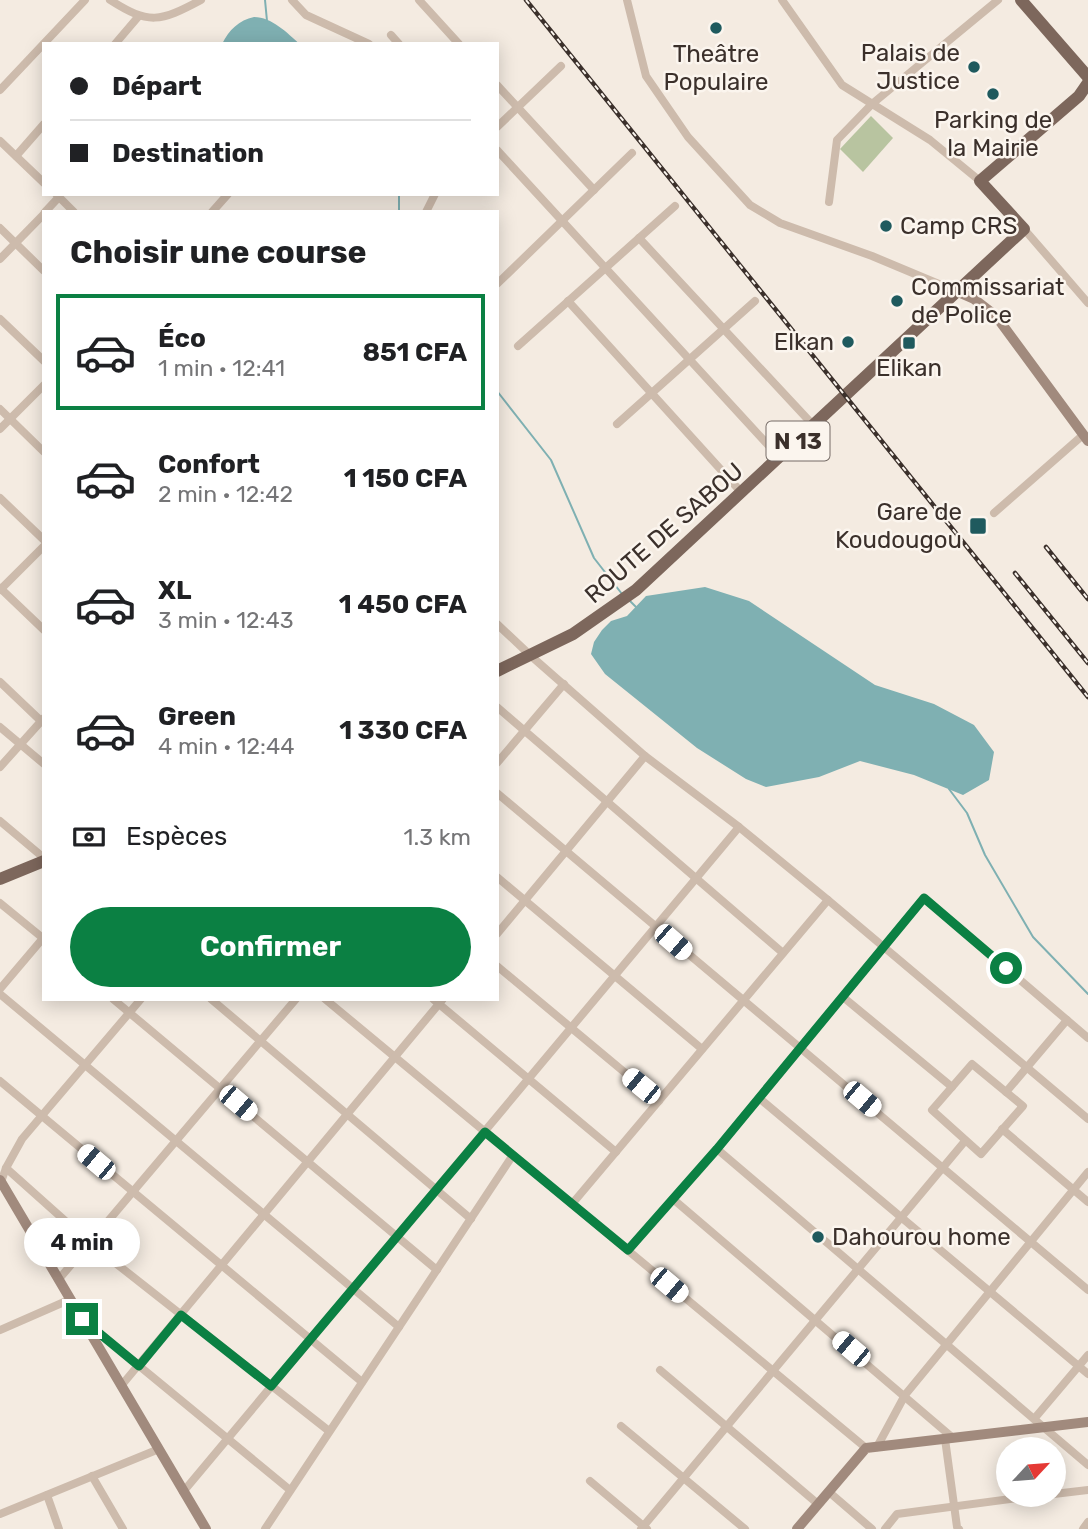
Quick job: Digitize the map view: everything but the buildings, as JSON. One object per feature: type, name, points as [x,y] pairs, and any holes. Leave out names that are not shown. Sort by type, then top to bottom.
[{"type":"main road","points":[[1021,0],[1088,77]]},
{"type":"main road","points":[[1024,229],[980,181],[1084,95],[1088,83]]},
{"type":"main road","name":"ROUTE DE SABOU","points":[[499,670],[573,634],[636,590],[1024,229]]},
{"type":"main road","points":[[0,879],[42,861]]},
{"type":"street","points":[[45,42],[85,0]]},
{"type":"street","points":[[110,0],[138,17],[155,18],[201,0]]},
{"type":"street","points":[[292,0],[306,15],[365,42]]},
{"type":"street","points":[[419,0],[457,42]]},
{"type":"street","points":[[627,0],[646,76],[688,137],[750,205],[780,223],[872,256],[974,299],[996,316],[1086,435],[994,513]]},
{"type":"street","points":[[782,0],[842,85],[930,140],[980,181]]},
{"type":"street","points":[[829,202],[837,141],[872,104],[998,0]]},
{"type":"street","points":[[117,42],[138,17]]},
{"type":"street","points":[[391,35],[397,42]]},
{"type":"street","points":[[0,90],[42,46]]},
{"type":"street","points":[[499,125],[561,66]]},
{"type":"street","points":[[499,87],[594,190]]},
{"type":"street","points":[[16,156],[42,126]]},
{"type":"street","points":[[0,141],[42,181]]},
{"type":"street","points":[[499,152],[780,458]]},
{"type":"street","points":[[499,282],[632,153]]},
{"type":"street","points":[[57,196],[73,210]]},
{"type":"street","points":[[214,210],[226,196]]},
{"type":"street","points":[[518,346],[675,206]]},
{"type":"street","points":[[0,259],[42,216]]},
{"type":"street","points":[[0,228],[42,269]]},
{"type":"street","points":[[1024,229],[1088,303]]},
{"type":"street","points":[[639,238],[814,426]]},
{"type":"street","points":[[568,301],[742,494]]},
{"type":"street","points":[[617,424],[755,301]]},
{"type":"street","points":[[0,319],[42,359]]},
{"type":"street","points":[[0,429],[42,387]]},
{"type":"street","points":[[0,409],[42,450]]},
{"type":"street","points":[[0,498],[42,538]]},
{"type":"street","points":[[42,548],[0,589],[42,628]]},
{"type":"street","points":[[499,626],[645,756],[739,827],[1088,1119]]},
{"type":"street","points":[[0,682],[42,720],[0,767]]},
{"type":"street","points":[[499,761],[564,684]]},
{"type":"street","points":[[499,709],[783,953]]},
{"type":"street","points":[[0,727],[42,762]]},
{"type":"street","points":[[499,932],[645,756]]},
{"type":"street","points":[[499,795],[1088,1290]]},
{"type":"street","points":[[0,821],[42,858]]},
{"type":"street","points":[[183,1492],[739,827]]},
{"type":"street","points":[[499,879],[702,1049]]},
{"type":"street","points":[[628,1250],[717,1149],[924,898],[1088,1038]]},
{"type":"street","points":[[572,1204],[828,900]]},
{"type":"street","points":[[0,902],[42,937]]},
{"type":"street","points":[[42,939],[0,992],[399,1327]]},
{"type":"street","points":[[499,968],[659,1101]]},
{"type":"street","points":[[843,997],[952,1087]]},
{"type":"street","points":[[115,1001],[438,1270]]},
{"type":"street","points":[[139,1001],[22,1139],[1,1181],[206,1529]]},
{"type":"street","points":[[213,1001],[471,1219]]},
{"type":"street","points":[[59,1279],[294,1001]]},
{"type":"street","points":[[327,1001],[772,1370],[872,1448],[1088,1422]]},
{"type":"street","points":[[121,1386],[395,1057],[438,1001],[616,1152]]},
{"type":"street","points":[[1006,1092],[1067,1020]]},
{"type":"street","points":[[972,1064],[1023,1106],[981,1154],[932,1110],[952,1087],[972,1064]]},
{"type":"street","points":[[0,1081],[362,1382]]},
{"type":"street","points":[[759,1098],[1088,1374]]},
{"type":"street","points":[[1002,1129],[1088,1202]]},
{"type":"street","points":[[590,1481],[644,1528],[772,1370],[965,1141]]},
{"type":"street","points":[[717,1149],[1088,1465]]},
{"type":"street","points":[[265,1529],[513,1155]]},
{"type":"street","points":[[6,1168],[90,1243],[329,1431]]},
{"type":"street","points":[[797,1529],[872,1448],[905,1395],[1088,1172]]},
{"type":"street","points":[[673,1199],[905,1395],[949,1439],[954,1506],[959,1529]]},
{"type":"street","points":[[0,1330],[71,1299]]},
{"type":"street","points":[[82,1319],[290,1490]]},
{"type":"street","points":[[1034,1419],[1088,1355]]},
{"type":"street","points":[[660,1370],[818,1504]]},
{"type":"street","points":[[621,1426],[745,1529]]},
{"type":"street","points":[[0,1514],[159,1450]]},
{"type":"street","points":[[92,1476],[123,1529]]},
{"type":"street","points":[[1066,1492],[1088,1490]]},
{"type":"street","points":[[829,1492],[872,1529]]},
{"type":"street","points":[[47,1495],[59,1529]]},
{"type":"street","points":[[885,1529],[897,1514],[996,1501]]},
{"type":"street","points":[[1083,1529],[1088,1522]]},
{"type":"green space","points":[[871,116],[893,138],[863,172],[840,149]]},
{"type":"water","points":[[254,17],[261,18],[273,23],[298,42],[223,42],[235,26]]},
{"type":"water","points":[[705,587],[749,601],[875,685],[934,704],[974,725],[994,752],[989,780],[963,795],[914,775],[860,761],[819,777],[766,787],[746,779],[697,748],[605,674],[591,654],[594,642],[602,630],[611,621],[627,616],[646,596]]},
{"type":"waterway","points":[[265,0],[267,21]]},
{"type":"waterway","points":[[399,196],[399,210]]},
{"type":"waterway","points":[[499,394],[551,460],[594,558],[622,594]]},
{"type":"waterway","points":[[629,600],[636,607]]},
{"type":"waterway","points":[[949,789],[967,813],[985,855],[1033,937],[1088,994]]},
{"type":"railway","points":[[526,0],[1088,697]]},
{"type":"railway","points":[[1046,547],[1088,599]]},
{"type":"railway","points":[[1015,573],[1088,663]]},
{"type":"place","name":"Theâtre Populaire","points":[[716,28]]},
{"type":"place","name":"Palais de Justice","points":[[974,67]]},
{"type":"place","name":"Parking de la Mairie","points":[[993,94]]},
{"type":"place","name":"Camp CRS","points":[[886,226]]},
{"type":"place","name":"Commissariat de Police","points":[[897,301]]},
{"type":"place","name":"Elkan","points":[[848,342]]},
{"type":"place","name":"Elikan","points":[[909,343]]},
{"type":"place","name":"Gare de Koudougou","points":[[978,526]]},
{"type":"place","name":"Dahourou home","points":[[818,1237]]},
{"type":"route","points":[[82,1319],[139,1366],[181,1315],[271,1386],[485,1132],[628,1250],[717,1149],[924,898],[1006,968]]}]
